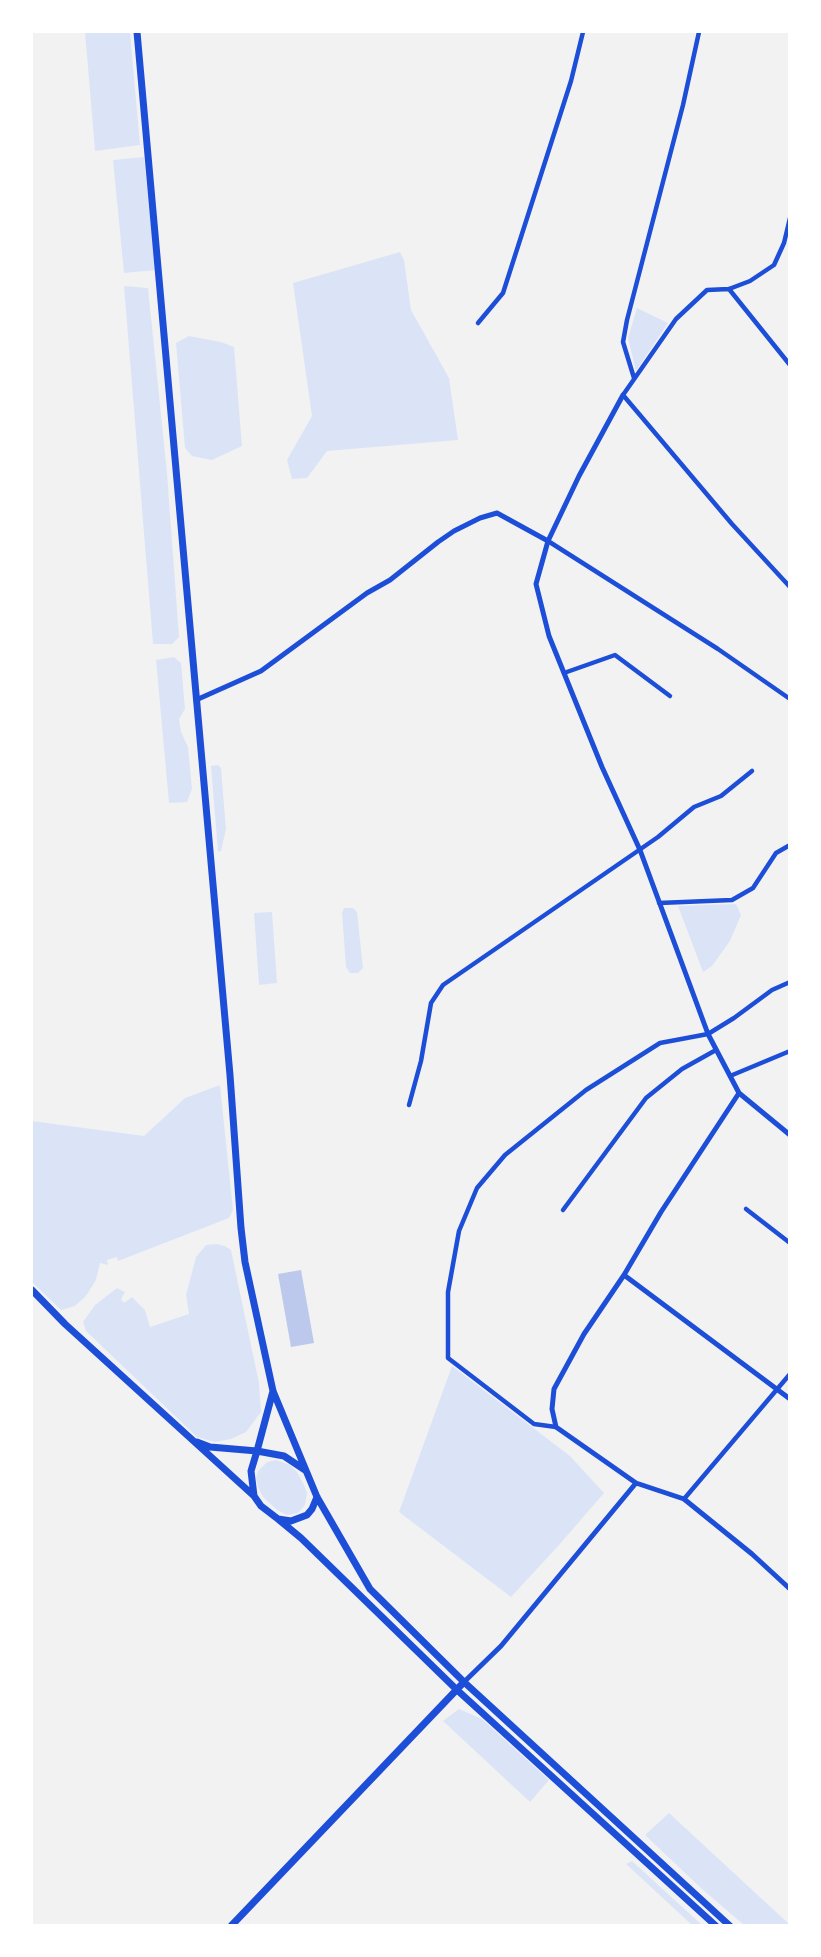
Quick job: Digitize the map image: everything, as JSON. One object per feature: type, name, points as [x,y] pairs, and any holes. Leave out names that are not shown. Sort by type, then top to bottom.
[{"type":"main road","points":[[136,32],[230,1075],[241,1228],[245,1262],[273,1391],[317,1497],[370,1589],[464,1682],[730,1926]]},
{"type":"main road","points":[[32,1290],[65,1324],[254,1496],[261,1506],[301,1538],[456,1689],[716,1926]]},
{"type":"main road","points":[[254,1496],[251,1471],[273,1391]]},
{"type":"main road","points":[[194,1442],[210,1447],[284,1456],[306,1471]]},
{"type":"main road","points":[[278,1519],[291,1521],[307,1515],[317,1497]]},
{"type":"main road","points":[[231,1926],[464,1682]]},
{"type":"street","points":[[478,323],[503,293],[571,81],[583,32]]},
{"type":"street","points":[[634,379],[623,342],[627,320],[683,105],[699,32]]},
{"type":"street","points":[[789,218],[784,243],[774,265],[750,280],[729,289],[707,290],[676,319],[634,379],[579,476],[548,541],[536,584],[549,636],[602,767],[640,850],[708,1034],[740,1093],[789,1135]]},
{"type":"street","points":[[729,289],[789,365]]},
{"type":"street","points":[[623,395],[732,524],[789,587]]},
{"type":"street","points":[[196,700],[261,671],[367,594],[390,580],[454,531],[480,518],[497,513],[592,568],[789,699]]},
{"type":"street","points":[[564,673],[615,655],[670,696]]},
{"type":"street","points":[[409,1106],[421,1061],[431,1003],[443,985],[640,850],[694,807],[721,796],[752,771]]},
{"type":"street","points":[[659,903],[732,900],[753,888],[776,853],[789,845]]},
{"type":"street","points":[[789,982],[772,990],[708,1034],[660,1042],[586,1090],[505,1155],[477,1188],[459,1231],[448,1292],[448,1358],[534,1424],[556,1427],[636,1483],[684,1499],[752,1554],[789,1589]]},
{"type":"street","points":[[563,1210],[646,1098],[682,1069],[716,1050]]},
{"type":"street","points":[[730,1076],[789,1051]]},
{"type":"street","points":[[556,1427],[552,1409],[554,1389],[584,1334],[740,1093]]},
{"type":"street","points":[[746,1209],[789,1243]]},
{"type":"street","points":[[624,1275],[789,1399]]},
{"type":"street","points":[[684,1499],[789,1374]]},
{"type":"street","points":[[464,1682],[501,1646],[636,1483]]},
{"type":"shaded area","points":[[85,32],[130,32],[140,145],[95,151]]},
{"type":"shaded area","points":[[144,157],[156,270],[124,273],[113,160]]},
{"type":"shaded area","points":[[400,252],[404,260],[411,310],[449,378],[458,440],[327,451],[307,478],[292,479],[287,460],[312,416],[293,283]]},
{"type":"shaded area","points":[[124,286],[148,288],[167,473],[179,637],[172,644],[153,644]]},
{"type":"shaded area","points":[[637,308],[668,323],[636,371],[628,338]]},
{"type":"shaded area","points":[[189,336],[234,347],[242,446],[212,460],[192,456],[185,448],[176,343]]},
{"type":"shaded area","points":[[174,657],[181,663],[185,709],[179,719],[181,732],[188,747],[192,789],[187,802],[169,803],[156,660]]},
{"type":"shaded area","points":[[218,765],[221,768],[226,829],[221,851],[218,852],[211,766]]},
{"type":"shaded area","points":[[736,904],[741,915],[730,941],[712,966],[703,972],[678,906]]},
{"type":"shaded area","points":[[344,908],[353,908],[357,912],[363,968],[358,973],[350,973],[346,967],[342,913]]},
{"type":"shaded area","points":[[272,912],[277,983],[259,985],[254,913]]},
{"type":"shaded area","points":[[220,1085],[233,1210],[229,1218],[118,1261],[117,1257],[107,1260],[108,1265],[100,1263],[96,1280],[86,1296],[75,1306],[61,1310],[32,1282],[32,1121],[144,1136],[185,1098]]},
{"type":"shaded area","points":[[217,1244],[231,1250],[259,1383],[261,1412],[246,1432],[231,1439],[215,1442],[197,1437],[86,1331],[83,1322],[95,1305],[117,1288],[125,1292],[121,1299],[124,1303],[132,1297],[145,1310],[150,1327],[189,1314],[186,1295],[196,1257],[206,1245]]},
{"type":"shaded area","points":[[452,1366],[570,1456],[604,1493],[511,1597],[399,1512]]},
{"type":"shaded area","points":[[276,1460],[290,1465],[304,1485],[307,1493],[305,1505],[298,1513],[287,1515],[277,1510],[263,1497],[258,1487],[256,1478],[258,1471],[267,1462]]},
{"type":"shaded area","points":[[459,1709],[482,1719],[549,1780],[530,1802],[443,1721]]},
{"type":"shaded area","points":[[669,1813],[789,1925],[744,1925],[702,1889],[645,1835]]},
{"type":"shaded area","points":[[632,1861],[702,1925],[692,1925],[626,1864]]},
{"type":"building","points":[[301,1270],[314,1343],[291,1347],[278,1274]]}]
